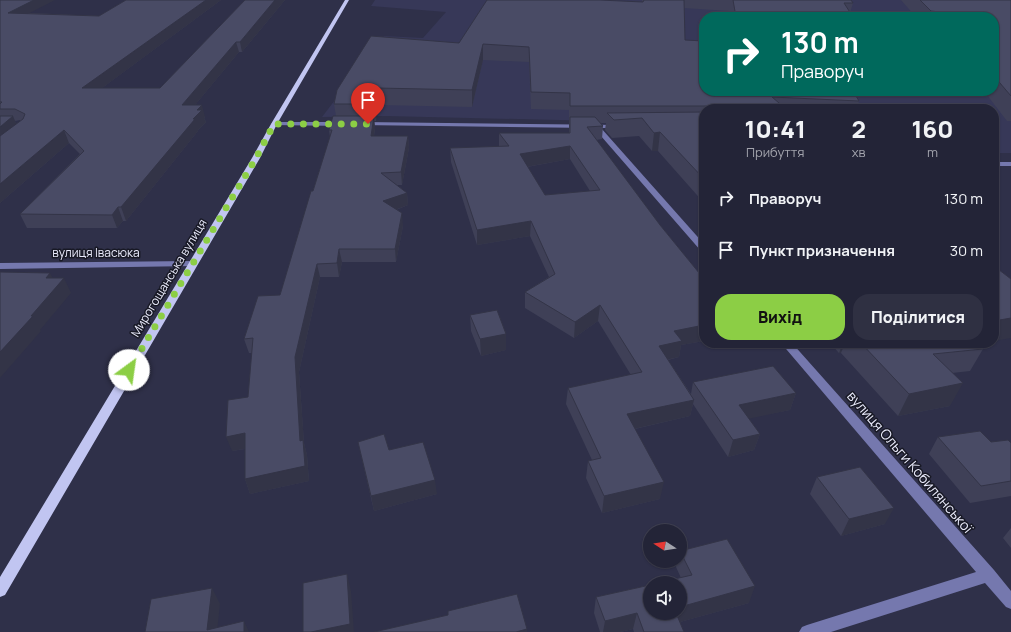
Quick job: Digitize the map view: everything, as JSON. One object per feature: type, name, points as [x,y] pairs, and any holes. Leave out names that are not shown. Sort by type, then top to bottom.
[{"type":"main road","name":"Мирогощанська вулиця","points":[[0,590],[191,264],[256,158],[274,124],[347,0]]},
{"type":"street","points":[[274,124],[628,126]]},
{"type":"street","points":[[597,126],[699,243]]},
{"type":"street","points":[[999,164],[1011,164]]},
{"type":"street","name":"вулиця Івасюка","points":[[0,266],[191,264]]},
{"type":"street","name":"вулиця Ольги Кобилянської","points":[[790,348],[1011,602]]},
{"type":"street","points":[[807,632],[989,575]]},
{"type":"shaded area","points":[[375,0],[1011,0],[1011,153],[999,153],[999,104],[699,104],[699,110],[600,121],[386,116],[322,117],[384,36],[423,38],[446,12],[371,6]]},
{"type":"building","points":[[0,0],[34,0],[8,13],[99,16],[126,0],[206,0],[82,88],[160,88],[245,0],[275,0],[240,42],[236,42],[182,105],[202,105],[197,110],[202,110],[121,207],[118,207],[112,215],[20,214],[84,151],[64,130],[0,184],[0,136],[23,119],[25,114],[15,109],[0,109],[0,104],[2,102],[0,102]]},
{"type":"building","points":[[487,0],[600,0],[643,2],[644,0],[684,0],[685,40],[699,41],[699,96],[856,96],[859,101],[772,97],[780,104],[699,104],[699,106],[570,106],[570,93],[531,92],[529,47],[483,44],[472,90],[377,88],[374,104],[334,104],[337,90],[371,36],[459,43]]},
{"type":"building","points":[[733,0],[851,0],[853,3],[844,3],[850,12],[735,12]]},
{"type":"building","points":[[920,0],[1011,0],[1011,96],[999,82],[999,12],[931,11]]},
{"type":"building","points":[[699,112],[699,174],[660,132],[654,133],[642,118],[614,120],[607,113]]},
{"type":"building","points":[[0,116],[13,116],[0,127]]},
{"type":"building","points":[[333,116],[374,116],[371,136],[408,136],[401,172],[381,173],[407,193],[383,201],[402,213],[395,249],[339,249],[337,263],[317,264],[295,357],[300,441],[303,440],[305,466],[245,479],[245,433],[226,437],[228,400],[248,397],[253,338],[244,339],[258,296],[280,295],[311,191],[313,191],[332,130],[329,130]]},
{"type":"building","points":[[570,117],[595,117],[603,126],[587,127],[660,225],[699,273],[699,326],[674,331],[682,341],[659,346],[694,400],[627,414],[664,482],[604,496],[588,461],[601,458],[568,388],[642,372],[600,305],[575,322],[525,292],[555,274],[531,221],[477,230],[450,148],[509,146],[499,133],[570,133]],"holes":[[[570,146],[600,190],[545,195],[520,154]]]},
{"type":"building","points":[[999,270],[1011,279],[1011,318],[999,320]]},
{"type":"building","points":[[0,272],[50,273],[46,278],[64,278],[31,316],[33,316],[0,352]]},
{"type":"building","points":[[497,310],[506,334],[480,339],[470,315]]},
{"type":"building","points":[[866,348],[983,349],[933,354],[963,383],[909,394]]},
{"type":"building","points":[[773,366],[796,393],[739,405],[760,434],[733,440],[693,382]]},
{"type":"building","points":[[980,431],[991,442],[1008,440],[1011,443],[1011,481],[981,486],[938,437]]},
{"type":"building","points":[[384,434],[389,450],[423,442],[435,480],[371,496],[358,442]]},
{"type":"building","points":[[860,467],[894,508],[849,519],[817,477]]},
{"type":"building","points":[[727,539],[755,586],[687,605],[687,576],[692,575],[687,565],[687,549]]},
{"type":"building","points":[[347,574],[350,624],[311,632],[303,632],[303,583]]},
{"type":"building","points":[[643,587],[643,620],[679,620],[684,632],[644,632],[637,613],[605,621],[596,597]]},
{"type":"building","points":[[212,588],[207,630],[244,621],[244,632],[145,632],[151,599]]},
{"type":"building","points":[[517,594],[527,629],[516,632],[374,632],[448,615],[448,611]]},
{"type":"route","points":[[129,370],[191,264],[256,158],[274,124],[368,124]]}]
